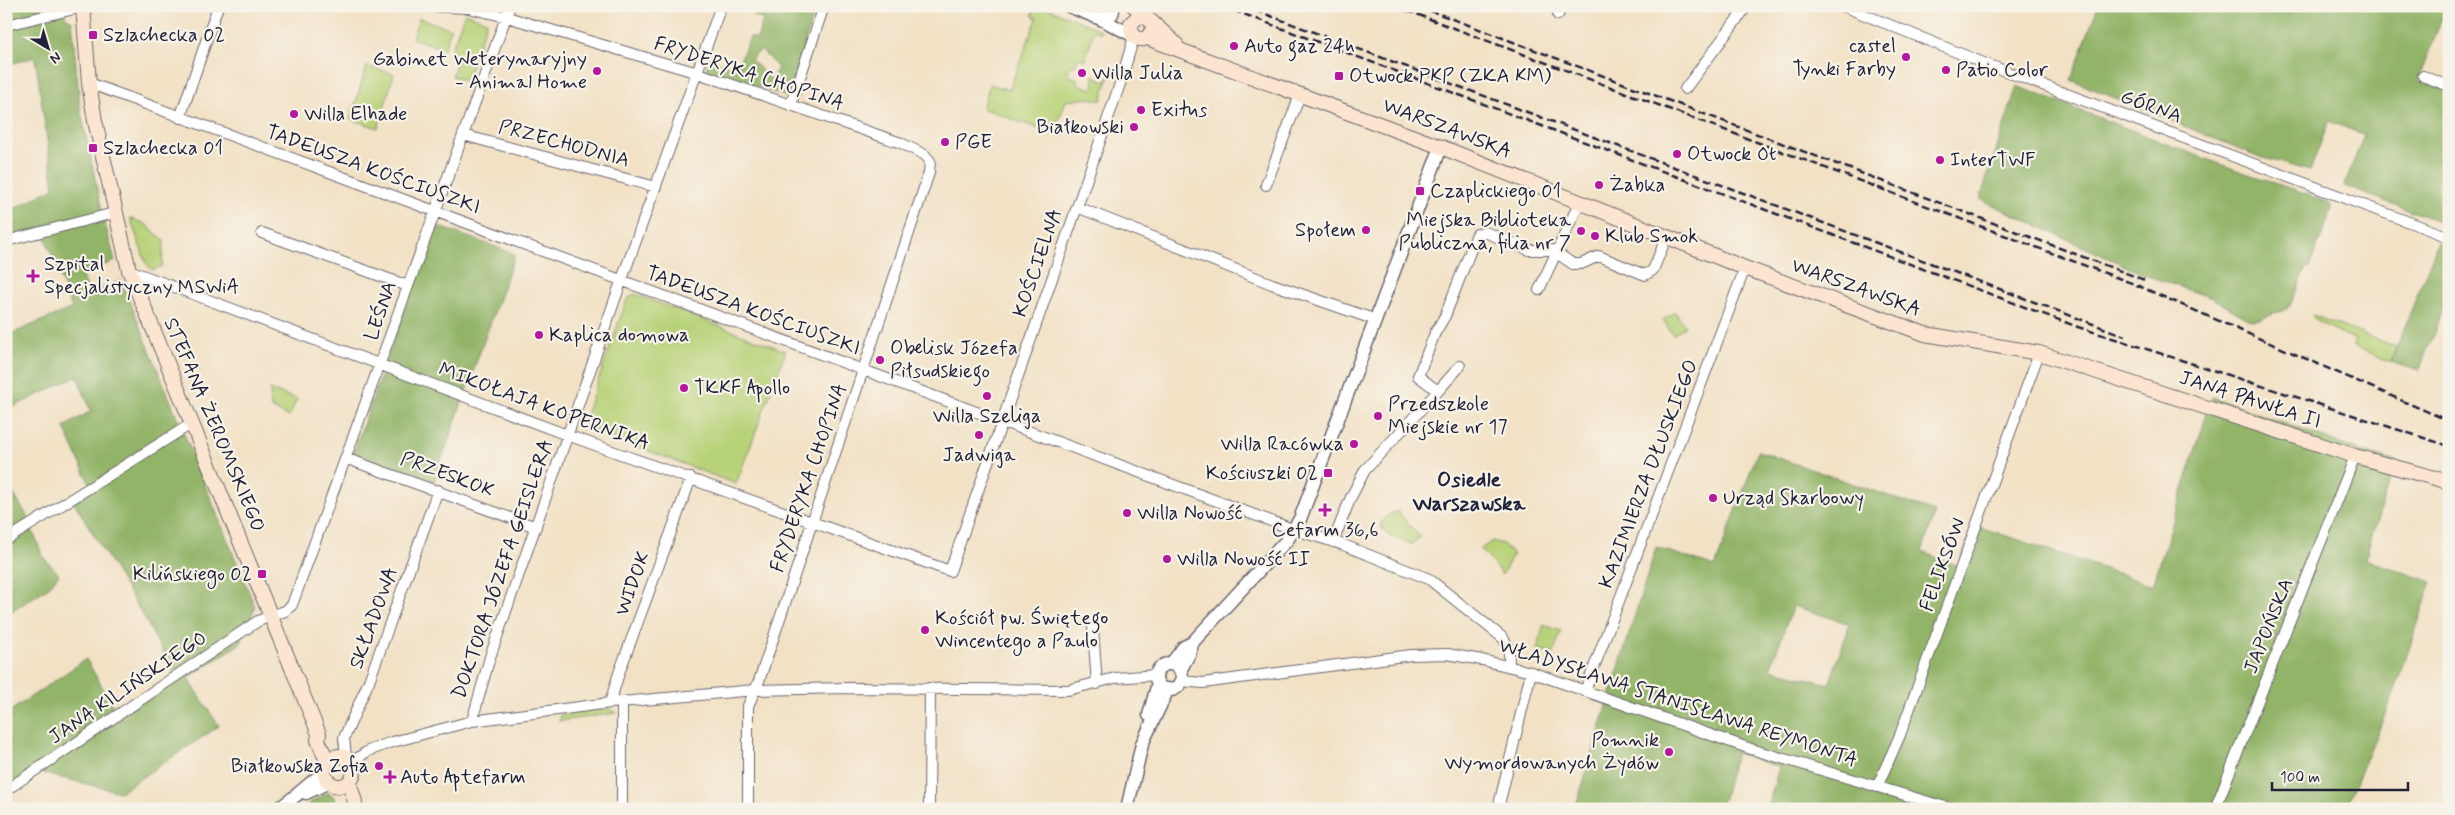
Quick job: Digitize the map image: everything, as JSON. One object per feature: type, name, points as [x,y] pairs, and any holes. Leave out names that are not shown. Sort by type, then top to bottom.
[{"type":"main road","name":"STEFANA ŻEROMSKIEGO","points":[[83,6],[89,83],[114,213],[129,270],[319,734],[355,802],[353,809]]},
{"type":"main road","name":"WARSZAWSKA","points":[[1123,6],[1139,26],[1183,50],[1441,147],[1745,268],[1925,334],[2039,353]]},
{"type":"main road","name":"JANA PAWŁA II","points":[[2039,353],[2355,456],[2449,482]]},
{"type":"street","points":[[6,25],[83,6]]},
{"type":"street","points":[[180,118],[218,6]]},
{"type":"street","name":"FRYDERYKA CHOPINA","points":[[429,6],[468,8],[507,17],[698,73],[888,139],[926,155],[930,160],[930,173],[813,522],[748,706],[748,809]]},
{"type":"street","name":"LEŚNA","points":[[271,616],[292,605],[345,458],[381,366],[434,212],[510,6]]},
{"type":"street","name":"DOKTORA JÓZEFA GEISLERA","points":[[472,720],[490,657],[621,282],[721,6]]},
{"type":"street","points":[[791,104],[824,6]]},
{"type":"street","name":"WARSZAWSKA","points":[[1068,6],[1101,19],[1139,26]]},
{"type":"street","points":[[1101,19],[1112,14],[1114,6]]},
{"type":"street","points":[[1685,89],[1747,6]]},
{"type":"street","name":"GÓRNA","points":[[1843,6],[1981,62],[2449,237]]},
{"type":"street","name":"KOŚCIELNA","points":[[950,571],[1122,81],[1139,26]]},
{"type":"street","points":[[2423,76],[2449,86]]},
{"type":"street","name":"TADEUSZA KOŚCIUSZKI","points":[[89,83],[621,282],[1294,530],[1333,542],[1433,581],[1503,638],[1509,648],[1509,665]]},
{"type":"street","points":[[1266,185],[1300,95]]},
{"type":"street","name":"PRZECHODNIA","points":[[463,135],[656,187]]},
{"type":"street","points":[[278,809],[302,794],[305,788],[368,751],[472,720],[610,703],[755,690],[930,688],[1068,690],[1115,678],[1161,683],[1175,688],[1177,672],[1190,652],[1192,643],[1294,530],[1331,441],[1441,147]]},
{"type":"street","points":[[1539,290],[1580,201]]},
{"type":"street","points":[[1077,207],[1272,284],[1376,320]]},
{"type":"street","points":[[6,241],[114,213]]},
{"type":"street","points":[[1438,391],[1418,376],[1435,333],[1445,316],[1477,234],[1485,232],[1529,250],[1550,250],[1568,262],[1578,264],[1599,256],[1645,274],[1652,270],[1666,236]]},
{"type":"street","points":[[262,233],[408,286]]},
{"type":"street","name":"KAZIMIERZA DŁUSKIEGO","points":[[1586,691],[1745,268]]},
{"type":"street","name":"MIKOŁAJA KOPERNIKA","points":[[129,270],[568,435],[950,571]]},
{"type":"street","name":"FELIKSÓW","points":[[1878,787],[1900,735],[2039,353]]},
{"type":"street","points":[[1333,542],[1351,497],[1365,470],[1460,366]]},
{"type":"street","points":[[6,540],[191,424]]},
{"type":"street","name":"JAPOŃSKA","points":[[2215,809],[2355,456]]},
{"type":"street","name":"PRZESKOK","points":[[345,458],[438,490],[536,527]]},
{"type":"street","name":"WIDOK","points":[[610,703],[618,673],[691,478]]},
{"type":"street","name":"SKŁADOWA","points":[[338,770],[344,738],[369,681],[438,490]]},
{"type":"street","name":"JANA KILIŃSKIEGO","points":[[6,790],[258,622],[271,616]]},
{"type":"street","points":[[1093,629],[1097,684]]},
{"type":"street","name":"WŁADYSŁAWA STANISŁAWA REYMONTA","points":[[1177,672],[1203,683],[1411,654],[1447,654],[1509,665],[1751,749],[1952,809]]},
{"type":"street","points":[[1126,809],[1142,744],[1149,727],[1147,721],[1161,683],[1163,666],[1177,672]]},
{"type":"street","points":[[1498,809],[1531,672]]},
{"type":"street","points":[[929,809],[930,688]]},
{"type":"street","points":[[622,702],[622,809]]},
{"type":"green space","points":[[6,6],[64,6],[65,17],[72,21],[80,108],[103,216],[115,261],[81,275],[91,294],[121,280],[255,607],[241,643],[188,678],[219,726],[120,792],[41,773],[6,795],[6,714],[86,659],[119,716],[176,677],[145,619],[72,499],[91,487],[64,427],[91,411],[77,376],[7,410],[6,407],[6,336],[72,308],[42,229],[9,237],[6,213],[54,188],[35,57],[6,65]]},
{"type":"green space","points":[[758,6],[781,6],[779,11],[788,14],[790,8],[795,9],[796,6],[816,6],[789,95],[785,96],[706,70],[709,59],[736,69],[750,37],[757,39],[763,20],[754,16]],"holes":[[[761,50],[778,68],[771,80],[751,59]]]},
{"type":"green space","points":[[1036,6],[1042,6],[1101,30],[1100,33],[1094,31],[1085,60],[1078,58],[1075,66],[1071,65],[1067,75],[1078,79],[1077,84],[1092,89],[1094,83],[1093,75],[1106,82],[1109,77],[1101,101],[1090,98],[1066,101],[1053,134],[982,108],[990,84],[1009,90],[1037,18],[1032,16]]},
{"type":"green space","points":[[2098,6],[2447,6],[2418,80],[2449,91],[2449,225],[2344,186],[2364,135],[2329,121],[2310,171],[2260,157],[2071,80]]},
{"type":"green space","points":[[465,13],[487,21],[466,81],[452,76],[458,58],[449,55]]},
{"type":"green space","points":[[419,18],[451,29],[444,49],[412,38]]},
{"type":"green space","points":[[367,66],[394,74],[378,128],[350,119]]},
{"type":"green space","points":[[2017,86],[2206,159],[2330,203],[2332,210],[2309,268],[2306,268],[2289,308],[2261,319],[2250,320],[2212,298],[2145,275],[1980,199]]},
{"type":"green space","points":[[130,218],[145,224],[164,240],[162,266],[152,270],[146,263]]},
{"type":"green space","points":[[435,225],[515,254],[434,481],[353,453]]},
{"type":"green space","points":[[2438,242],[2449,246],[2449,302],[2446,302],[2419,371],[2391,362]]},
{"type":"green space","name":"TKKF Apollo","points":[[635,294],[786,351],[736,484],[582,426],[627,299]]},
{"type":"green space","points":[[1675,312],[1685,326],[1673,335],[1663,320]]},
{"type":"green space","points":[[2312,315],[2396,347],[2391,362],[2354,346],[2355,340],[2316,321]]},
{"type":"green space","points":[[270,390],[297,399],[289,417],[271,408]]},
{"type":"green space","points":[[2212,397],[2357,450],[2395,461],[2365,559],[2432,582],[2394,693],[2345,809],[1767,809],[1779,767],[1736,753],[1721,809],[1575,809],[1656,547],[1715,567],[1758,451],[1935,512],[1922,552],[1959,566],[1974,525],[2153,585]],"holes":[[[1793,606],[1850,624],[1829,684],[1770,669]]]},
{"type":"green space","points":[[6,482],[26,514],[43,557],[59,574],[49,587],[6,615]]},
{"type":"green space","points":[[1397,511],[1420,537],[1412,544],[1390,536],[1381,525],[1385,517]]},
{"type":"green space","points":[[1492,541],[1503,544],[1513,555],[1502,575],[1481,549]]},
{"type":"green space","points":[[1544,625],[1561,631],[1553,655],[1537,649]]},
{"type":"green space","points":[[607,708],[617,713],[559,721],[560,715]]},
{"type":"green space","points":[[330,793],[336,800],[339,809],[301,809],[322,795]]},
{"type":"railway","points":[[1222,6],[2078,327],[2449,446]]},
{"type":"railway","points":[[1244,6],[2125,336]]},
{"type":"railway","points":[[1395,6],[2134,284],[2449,421]]},
{"type":"railway","points":[[1418,6],[2147,281]]},
{"type":"place","name":"Szlachecka 02","points":[[93,35]]},
{"type":"place","name":"Auto gaz 24h","points":[[1234,46]]},
{"type":"place","name":"castel Tynki Farby","points":[[1906,57]]},
{"type":"place","name":"Patio Color","points":[[1946,70]]},
{"type":"place","name":"Gabinet Weterynaryjny - Animal Home","points":[[597,71]]},
{"type":"place","name":"Willa Julia","points":[[1082,73]]},
{"type":"place","name":"Otwock PKP (ZKA KM)","points":[[1339,76]]},
{"type":"place","name":"Exitus","points":[[1141,110]]},
{"type":"place","name":"Willa Elhade","points":[[294,114]]},
{"type":"place","name":"Białkowski","points":[[1134,127]]},
{"type":"place","name":"PGE","points":[[945,142]]},
{"type":"place","name":"Szlachecka 01","points":[[93,148]]},
{"type":"place","name":"Otwock Ot","points":[[1677,154]]},
{"type":"place","name":"InterTWF","points":[[1940,160]]},
{"type":"place","name":"Żabka","points":[[1599,185]]},
{"type":"place","name":"Czaplickiego 01","points":[[1420,191]]},
{"type":"place","name":"Społem","points":[[1366,230]]},
{"type":"place","name":"Miejska Biblioteka Publiczna, filia nr 7","points":[[1581,231]]},
{"type":"place","name":"Klub Smok","points":[[1595,236]]},
{"type":"place","name":"Szpital Specjalistyczny MSWiA","points":[[33,276]]},
{"type":"place","name":"Kaplica domowa","points":[[539,335]]},
{"type":"place","name":"Obelisk Józefa Piłsudskiego","points":[[880,360]]},
{"type":"place","name":"TKKF Apollo","points":[[684,388]]},
{"type":"place","name":"Willa Szeliga","points":[[987,396]]},
{"type":"place","name":"Przedszkole Miejskie nr 17","points":[[1378,416]]},
{"type":"place","name":"Jadwiga","points":[[979,435]]},
{"type":"place","name":"Willa Racówka","points":[[1354,444]]},
{"type":"place","name":"Kościuszki 02","points":[[1328,473]]},
{"type":"place","name":"Urząd Skarbowy","points":[[1713,498]]},
{"type":"place","name":"Cefarm 36,6","points":[[1325,510]]},
{"type":"place","name":"Willa Nowość","points":[[1127,513]]},
{"type":"place","name":"Willa Nowość II","points":[[1167,559]]},
{"type":"place","name":"Kilińskiego 02","points":[[262,574]]},
{"type":"place","name":"Kościół pw. Świętego Wincentego a Paulo","points":[[925,630]]},
{"type":"place","name":"Pomnik Wymordowanych Żydów","points":[[1669,752]]},
{"type":"place","name":"Białkowska Zofia","points":[[379,766]]},
{"type":"place","name":"Auto Aptefarm","points":[[390,777]]},
{"type":"district","name":"Osiedle Warszawska","points":[[1469,492]]}]
